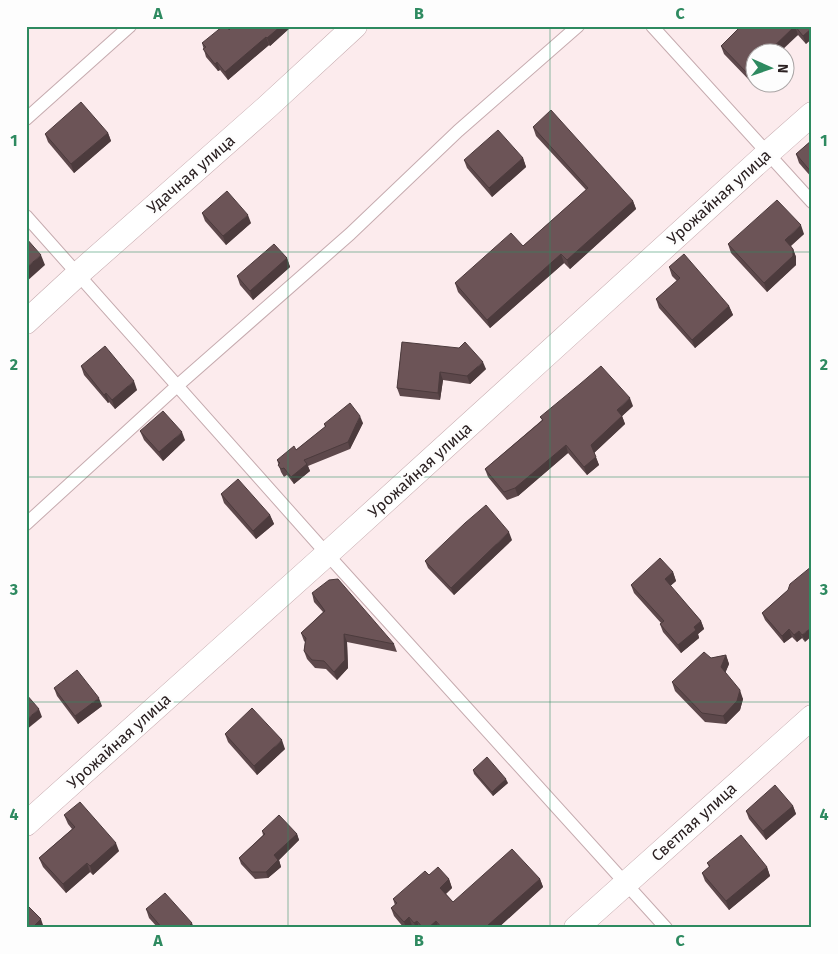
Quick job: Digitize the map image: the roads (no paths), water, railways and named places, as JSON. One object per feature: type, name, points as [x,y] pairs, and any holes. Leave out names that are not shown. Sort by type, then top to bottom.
[{"type":"street","name":"Удачная улица","points":[[26,322],[266,108],[354,26]]},
{"type":"street","name":"Урожайная улица","points":[[26,824],[812,114]]},
{"type":"street","name":"Светлая улица","points":[[576,928],[812,717]]},
{"type":"lane","points":[[26,119],[130,26]]},
{"type":"lane","points":[[26,524],[350,234],[458,131],[578,26]]},
{"type":"lane","points":[[652,26],[812,202]]},
{"type":"lane","points":[[26,216],[327,554],[666,928]]}]
